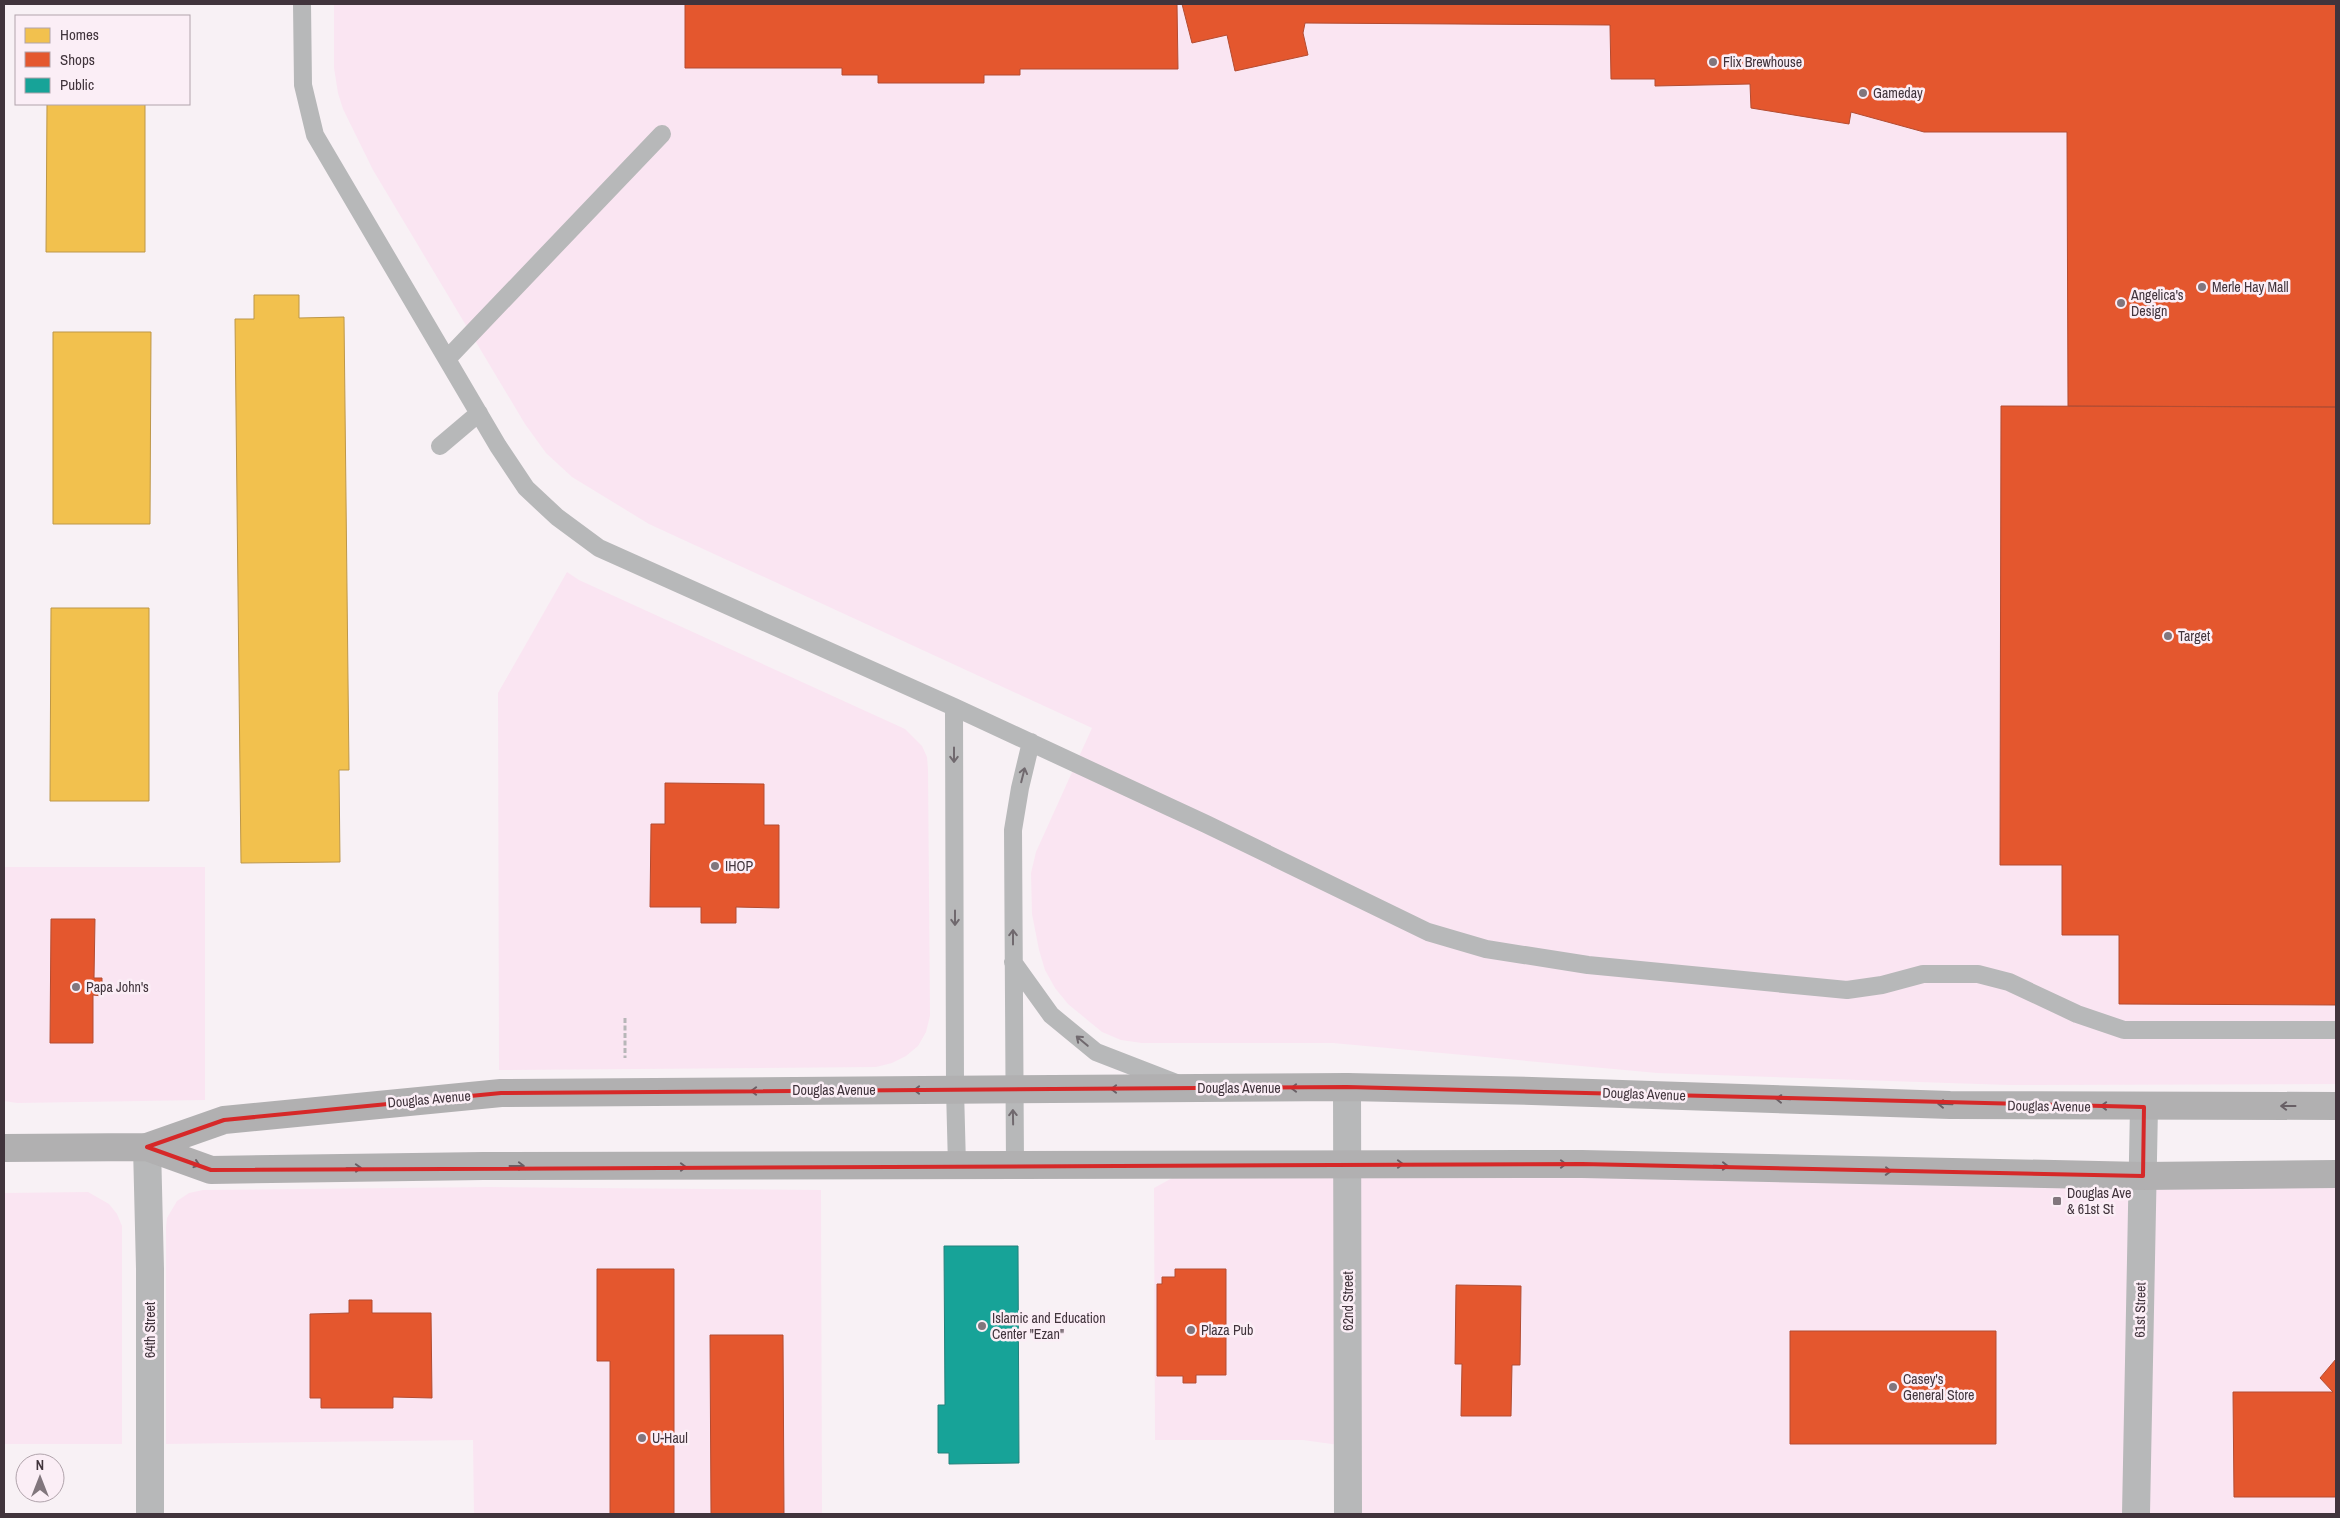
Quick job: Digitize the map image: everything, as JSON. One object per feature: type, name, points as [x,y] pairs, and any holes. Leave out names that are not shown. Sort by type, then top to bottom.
[{"type":"main road","name":"Douglas Avenue","points":[[4,1148],[147,1146],[224,1120],[501,1093],[1347,1087],[1542,1091],[1950,1105],[2336,1106]]},
{"type":"main road","name":"Douglas Avenue","points":[[147,1146],[211,1170],[483,1166],[1348,1164],[1720,1166],[2143,1176],[2336,1174]]},
{"type":"street","name":"62nd Street","points":[[1347,1087],[1348,1514]]},
{"type":"street","name":"61st Street","points":[[2136,1514],[2144,1107]]},
{"type":"street","name":"64th Street","points":[[147,1146],[150,1269],[150,1514]]},
{"type":"lane","points":[[302,4],[303,85],[315,135],[478,413],[526,488],[557,516],[599,548],[1030,742],[1428,932],[1486,949],[1588,965],[1847,990],[1882,985],[1923,974],[1978,974],[2009,982],[2077,1014],[2124,1030],[2336,1030]]},
{"type":"lane","points":[[447,359],[662,134]]},
{"type":"lane","points":[[440,446],[478,413]]},
{"type":"lane","points":[[954,707],[957,1166]]},
{"type":"lane","points":[[1014,1166],[1012,1089],[1013,830],[1030,742]]},
{"type":"lane","points":[[1012,962],[1052,1015],[1096,1052],[1190,1089]]},
{"type":"path","points":[[625,1018],[625,1059]]},
{"type":"highlighted area","points":[[1347,1087],[2144,1107],[2143,1176],[1582,1164],[211,1170],[147,1147],[224,1120],[501,1093]]},
{"type":"shaded area","name":"Merle Hay Mall","points":[[334,4],[2336,4],[2336,1084],[2008,1085],[1657,1073],[1333,1043],[1142,1043],[1121,1040],[1102,1032],[1068,1004],[1055,988],[1045,970],[1032,914],[1031,873],[1036,852],[1092,728],[649,524],[572,477],[546,453],[525,424],[373,170],[343,109],[334,68]]},
{"type":"shaded area","points":[[567,572],[579,580],[905,729],[922,746],[927,757],[928,769],[930,1016],[926,1032],[918,1046],[906,1056],[892,1063],[876,1067],[499,1070],[498,693]]},
{"type":"shaded area","points":[[4,867],[205,867],[205,1100],[17,1103],[4,1101]]},
{"type":"shaded area","points":[[1196,1165],[2336,1174],[2336,1514],[1347,1514],[1346,1446],[1303,1440],[1155,1440],[1154,1188]]},
{"type":"shaded area","points":[[489,1187],[821,1190],[822,1514],[474,1514],[473,1440],[166,1444],[166,1227],[167,1218],[177,1201],[189,1193],[203,1190]]},
{"type":"shaded area","points":[[88,1192],[109,1204],[117,1214],[122,1226],[122,1444],[4,1444],[4,1193]]},
{"type":"building: Homes","points":[[47,105],[145,105],[145,252],[46,252]]},
{"type":"building: Homes","points":[[254,295],[299,295],[299,318],[344,317],[349,770],[339,770],[340,862],[241,863],[235,319],[254,319]]},
{"type":"building: Homes","points":[[53,332],[151,332],[150,524],[53,524]]},
{"type":"building: Homes","points":[[51,608],[149,608],[149,801],[50,801]]},
{"type":"building: Shops","points":[[685,4],[1177,4],[1178,69],[1020,69],[1020,75],[984,75],[984,83],[878,83],[878,75],[842,75],[842,68],[685,68]]},
{"type":"building: Shops","name":"Merle Hay Mall","points":[[1182,4],[2336,4],[2336,407],[2068,406],[2067,132],[1924,132],[1851,112],[1849,124],[1751,108],[1750,84],[1655,86],[1655,79],[1611,79],[1610,25],[1305,23],[1303,33],[1308,55],[1235,71],[1227,35],[1192,43]]},
{"type":"building: Shops","name":"Target","points":[[2001,406],[2336,407],[2336,1005],[2119,1004],[2119,935],[2062,935],[2062,865],[2000,865]]},
{"type":"building: Shops","name":"IHOP","points":[[665,783],[764,784],[764,825],[779,825],[779,908],[736,907],[736,923],[701,923],[701,907],[650,907],[651,824],[665,824]]},
{"type":"building: Shops","name":"Papa John's","points":[[51,919],[95,919],[94,978],[102,978],[102,996],[93,995],[93,1043],[50,1043]]},
{"type":"building: Shops","name":"U-Haul","points":[[597,1269],[674,1269],[674,1514],[610,1514],[610,1361],[597,1361]]},
{"type":"building: Shops","name":"Plaza Pub","points":[[1175,1269],[1226,1269],[1226,1375],[1196,1375],[1196,1383],[1183,1383],[1183,1376],[1157,1376],[1157,1284],[1162,1284],[1162,1277],[1175,1277]]},
{"type":"building: Shops","points":[[1456,1285],[1521,1286],[1520,1365],[1512,1365],[1511,1416],[1461,1416],[1462,1364],[1455,1364]]},
{"type":"building: Shops","points":[[349,1300],[372,1300],[372,1313],[431,1313],[432,1398],[393,1397],[393,1408],[321,1408],[321,1398],[310,1398],[310,1314],[349,1313]]},
{"type":"building: Shops","name":"Casey's General Store","points":[[1790,1331],[1996,1331],[1996,1444],[1790,1444]]},
{"type":"building: Shops","points":[[710,1335],[783,1335],[784,1514],[711,1514]]},
{"type":"building: Shops","points":[[2336,1359],[2336,1497],[2234,1497],[2233,1392],[2333,1392],[2320,1378]]},
{"type":"building: Public","name":"Islamic and Education Center \"Ezan\"","points":[[944,1246],[1018,1246],[1019,1463],[949,1464],[949,1453],[938,1453],[938,1405],[945,1405]]},
{"type":"place","name":"Flix Brewhouse","points":[[1713,62]]},
{"type":"place","name":"Gameday","points":[[1863,93]]},
{"type":"place","name":"Merle Hay Mall","points":[[2202,287]]},
{"type":"place","name":"Angelica's Design","points":[[2121,303]]},
{"type":"place","name":"Target","points":[[2168,636]]},
{"type":"place","name":"IHOP","points":[[715,866]]},
{"type":"place","name":"Papa John's","points":[[76,987]]},
{"type":"place","name":"Douglas Ave & 61st St","points":[[2057,1201]]},
{"type":"place","name":"Islamic and Education Center \"Ezan\"","points":[[982,1326]]},
{"type":"place","name":"Plaza Pub","points":[[1191,1330]]},
{"type":"place","name":"Casey's General Store","points":[[1893,1387]]},
{"type":"place","name":"U-Haul","points":[[642,1438]]}]
